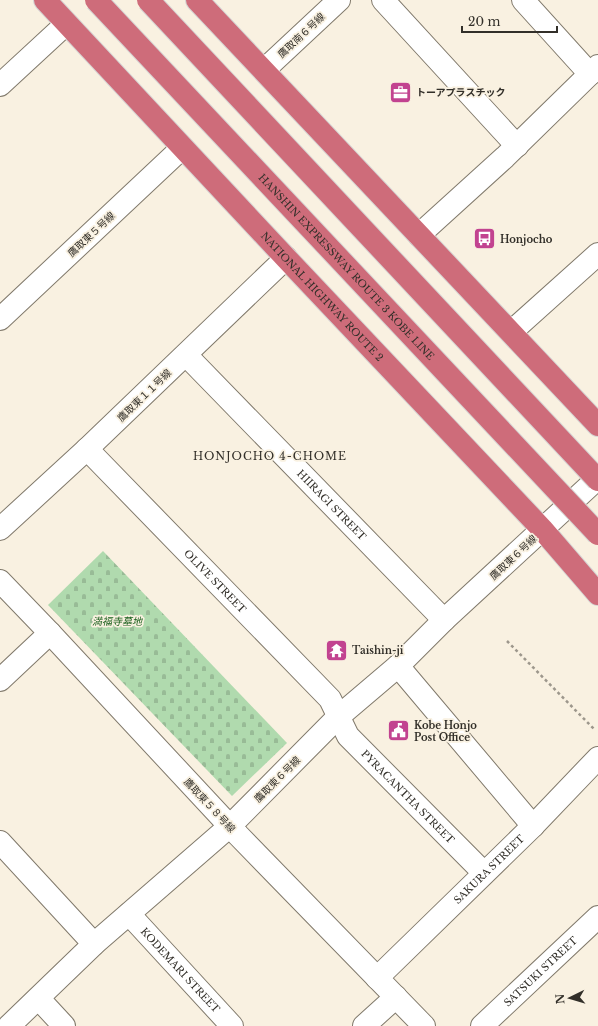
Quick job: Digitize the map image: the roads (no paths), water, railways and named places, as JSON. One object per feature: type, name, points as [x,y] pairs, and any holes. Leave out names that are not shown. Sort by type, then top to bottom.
[{"type":"highway","name":"NATIONAL HIGHWAY ROUTE 2","points":[[45,0],[182,148],[542,529],[598,594]]},
{"type":"highway","name":"HANSHIN EXPRESSWAY ROUTE 3 KOBE LINE","points":[[96,0],[598,534]]},
{"type":"highway","points":[[148,0],[598,479]]},
{"type":"highway","points":[[197,0],[598,425]]},
{"type":"street","name":"鷹取南６号線","points":[[264,70],[338,0]]},
{"type":"street","points":[[383,0],[517,146]]},
{"type":"street","points":[[419,235],[517,146],[594,70],[523,0]]},
{"type":"street","points":[[0,85],[66,24]]},
{"type":"street","name":"鷹取東５号線","points":[[0,320],[182,148]]},
{"type":"street","points":[[510,332],[598,254]]},
{"type":"street","name":"鷹取東１１号線","points":[[0,529],[87,449],[286,258]]},
{"type":"street","name":"HIIRAGI STREET","points":[[186,355],[444,620]]},
{"type":"street","name":"OLIVE STREET","points":[[87,449],[330,699],[338,717]]},
{"type":"street","name":"鷹取東６号線","points":[[9,1026],[94,944],[230,826],[338,717],[398,666],[444,620],[598,479]]},
{"type":"street","name":"鷹取東５８号線","points":[[0,581],[230,826],[424,1026]]},
{"type":"street","points":[[0,680],[50,633]]},
{"type":"street","points":[[398,666],[533,826]]},
{"type":"street","name":"PYRACANTHA STREET","points":[[338,717],[348,736],[484,873]]},
{"type":"street","name":"SAKURA STREET","points":[[377,978],[533,826],[598,758]]},
{"type":"street","points":[[0,842],[94,944]]},
{"type":"street","name":"KODEMARI STREET","points":[[129,914],[232,1026]]},
{"type":"street","name":"SATSUKI STREET","points":[[482,1026],[598,917]]},
{"type":"street","points":[[364,1026],[396,997]]},
{"type":"street","points":[[38,999],[64,1026]]},
{"type":"place","name":"トーアプラスチック","points":[[400,92]]},
{"type":"place","name":"Honjocho","points":[[485,239]]},
{"type":"place","name":"Taishin-ji","points":[[336,650]]},
{"type":"place","name":"Kobe Honjo Post Office","points":[[398,731]]},
{"type":"district","name":"HONJOCHO 4-CHOME","points":[[270,456]]},
{"type":"park label","name":"満福寺墓地","points":[[117,621]]}]
